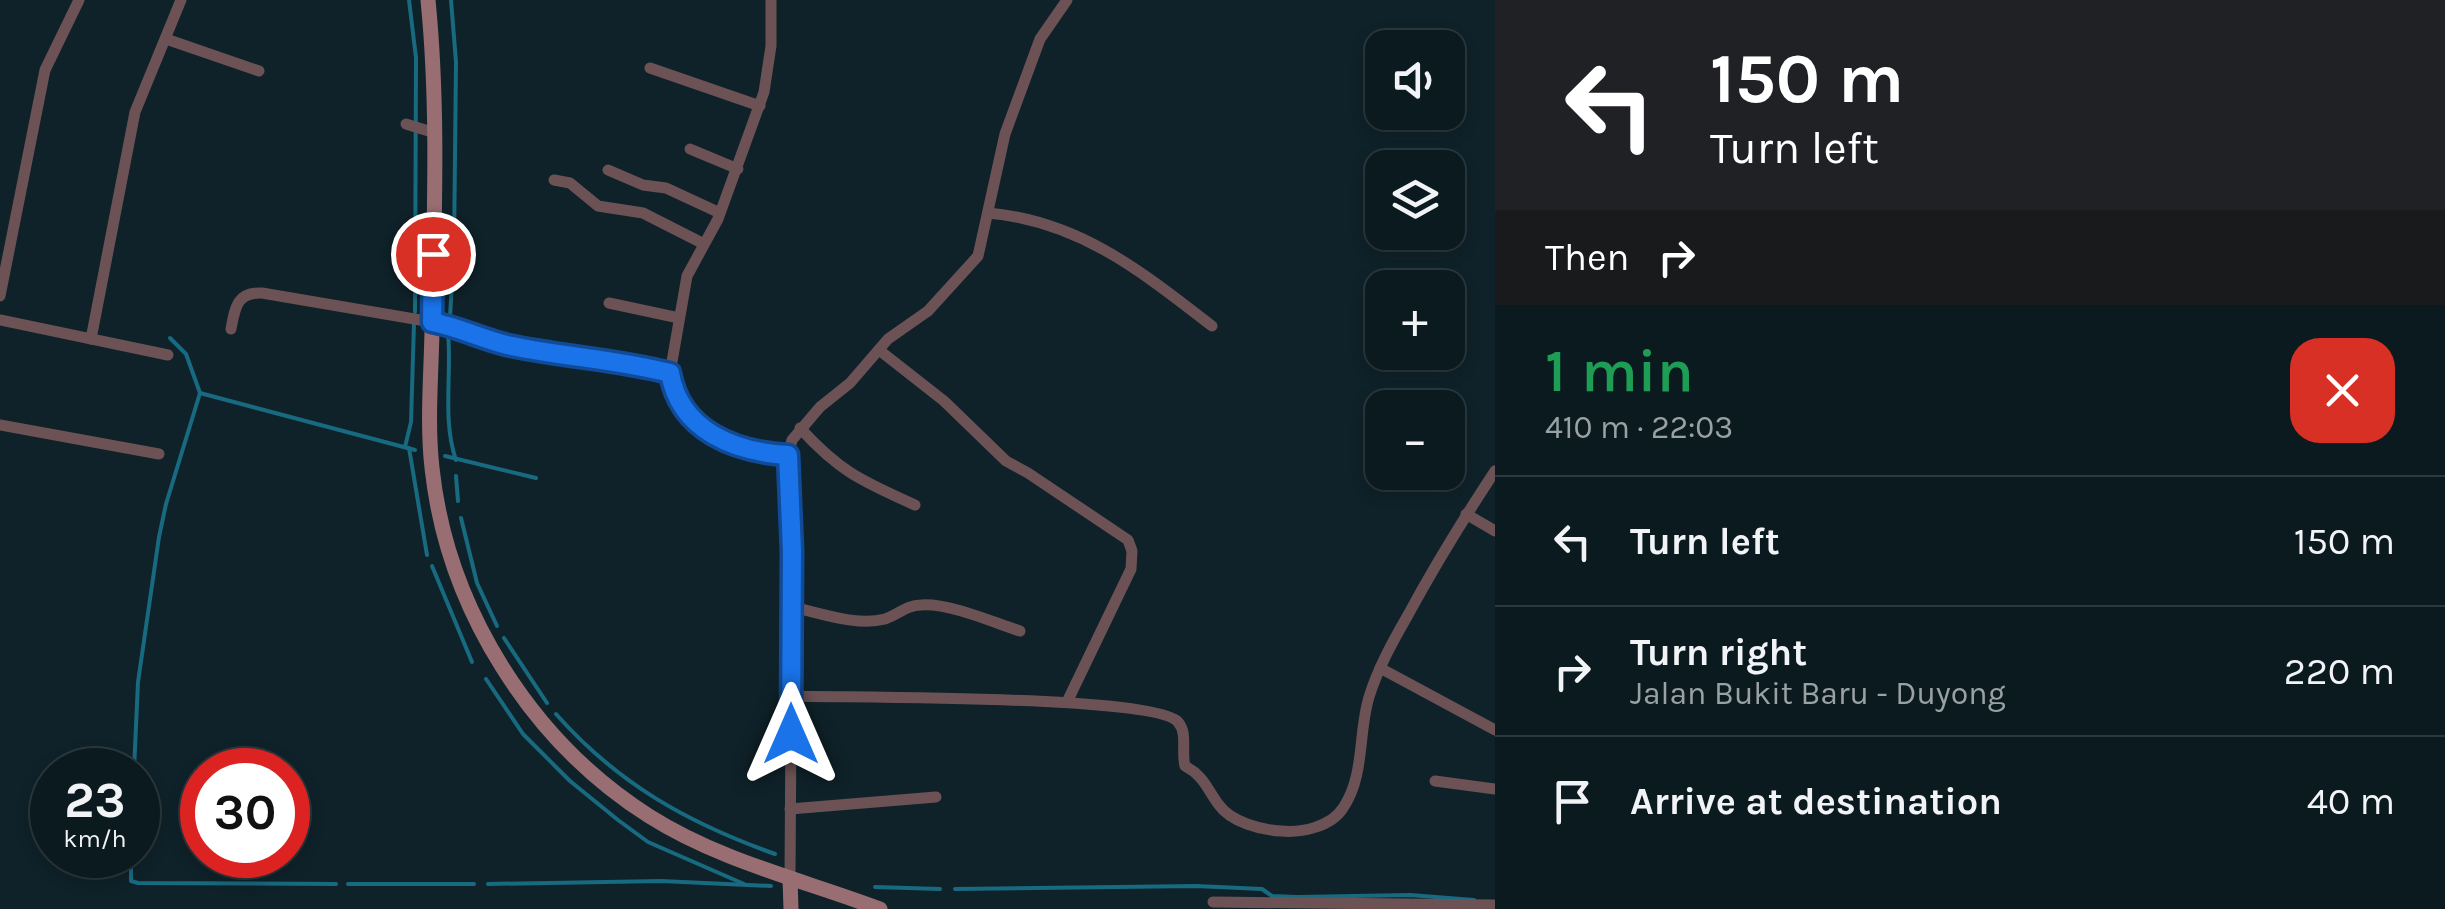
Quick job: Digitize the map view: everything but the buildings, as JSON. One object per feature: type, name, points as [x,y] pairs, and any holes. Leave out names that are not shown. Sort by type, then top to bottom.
[{"type":"main road","points":[[428,0],[435,68],[428,131],[432,468],[457,576],[484,636],[523,699],[577,762],[650,816],[726,856],[880,909]]},
{"type":"main road","points":[[790,878],[790,909]]},
{"type":"street","points":[[0,296],[45,70],[79,0]]},
{"type":"street","points":[[90,339],[135,112],[180,0]]},
{"type":"street","points":[[771,0],[771,46],[760,106],[720,213],[687,276],[670,373],[682,404],[712,437],[740,448],[788,455]]},
{"type":"street","points":[[790,878],[788,455],[792,440],[820,406],[850,383],[904,326],[928,311],[978,256],[998,154],[1036,50],[1067,0]]},
{"type":"street","points":[[166,39],[259,71]]},
{"type":"street","points":[[650,68],[760,106]]},
{"type":"street","points":[[406,124],[428,131]]},
{"type":"street","points":[[690,149],[738,169]]},
{"type":"street","points":[[608,170],[659,186],[720,213]]},
{"type":"street","points":[[554,180],[570,183],[598,206],[644,213],[704,244]]},
{"type":"street","points":[[0,208],[18,212]]},
{"type":"street","points":[[988,212],[1024,216],[1074,232],[1135,269],[1212,326]]},
{"type":"street","points":[[230,329],[238,300],[253,293],[432,322],[504,344],[574,358],[627,361],[670,373]]},
{"type":"street","points":[[609,303],[679,318]]},
{"type":"street","points":[[0,320],[168,356]]},
{"type":"street","points":[[879,350],[944,401],[1006,461],[1128,540],[1131,570],[1067,702]]},
{"type":"street","points":[[0,425],[159,454]]},
{"type":"street","points":[[800,428],[830,461],[857,479],[915,505]]},
{"type":"street","points":[[792,696],[1067,702],[1169,715],[1182,728],[1185,766],[1203,779],[1232,818],[1278,831],[1299,831],[1333,818],[1343,808],[1356,778],[1368,700],[1380,668],[1466,514],[1495,471]]},
{"type":"street","points":[[1466,514],[1495,532]]},
{"type":"street","points":[[791,607],[858,620],[885,619],[906,607],[924,604],[1020,631]]},
{"type":"street","points":[[1380,668],[1495,730]]},
{"type":"street","points":[[1435,781],[1495,789]]},
{"type":"street","points":[[790,809],[936,798]]},
{"type":"street","points":[[1213,902],[1495,905]]},
{"type":"waterway","points":[[409,0],[416,58],[415,312]]},
{"type":"waterway","points":[[450,317],[456,62],[451,0]]},
{"type":"waterway","points":[[405,447],[411,422],[414,323]]},
{"type":"waterway","points":[[448,333],[448,413],[456,460]]},
{"type":"waterway","points":[[170,338],[186,354],[200,393]]},
{"type":"waterway","points":[[135,748],[138,682],[159,537],[200,393],[415,450]]},
{"type":"waterway","points":[[409,448],[427,555]]},
{"type":"waterway","points":[[445,456],[536,478]]},
{"type":"waterway","points":[[456,476],[458,501]]},
{"type":"waterway","points":[[461,518],[477,583],[497,626]]},
{"type":"waterway","points":[[432,566],[472,662]]},
{"type":"waterway","points":[[504,638],[547,703]]},
{"type":"waterway","points":[[486,679],[523,734],[570,781],[618,820],[648,842],[744,884]]},
{"type":"waterway","points":[[556,714],[604,761],[656,799],[713,829],[775,854]]},
{"type":"waterway","points":[[131,878],[138,883],[336,884]]},
{"type":"waterway","points":[[488,884],[661,881],[771,886]]},
{"type":"waterway","points":[[348,884],[474,884]]},
{"type":"waterway","points":[[955,889],[1196,886],[1262,889],[1272,896],[1410,895],[1474,900]]},
{"type":"waterway","points":[[875,887],[940,889]]},
{"type":"route","points":[[433,254],[432,322],[504,344],[574,358],[627,361],[670,373],[682,404],[712,437],[740,448],[788,455],[791,734]]}]
